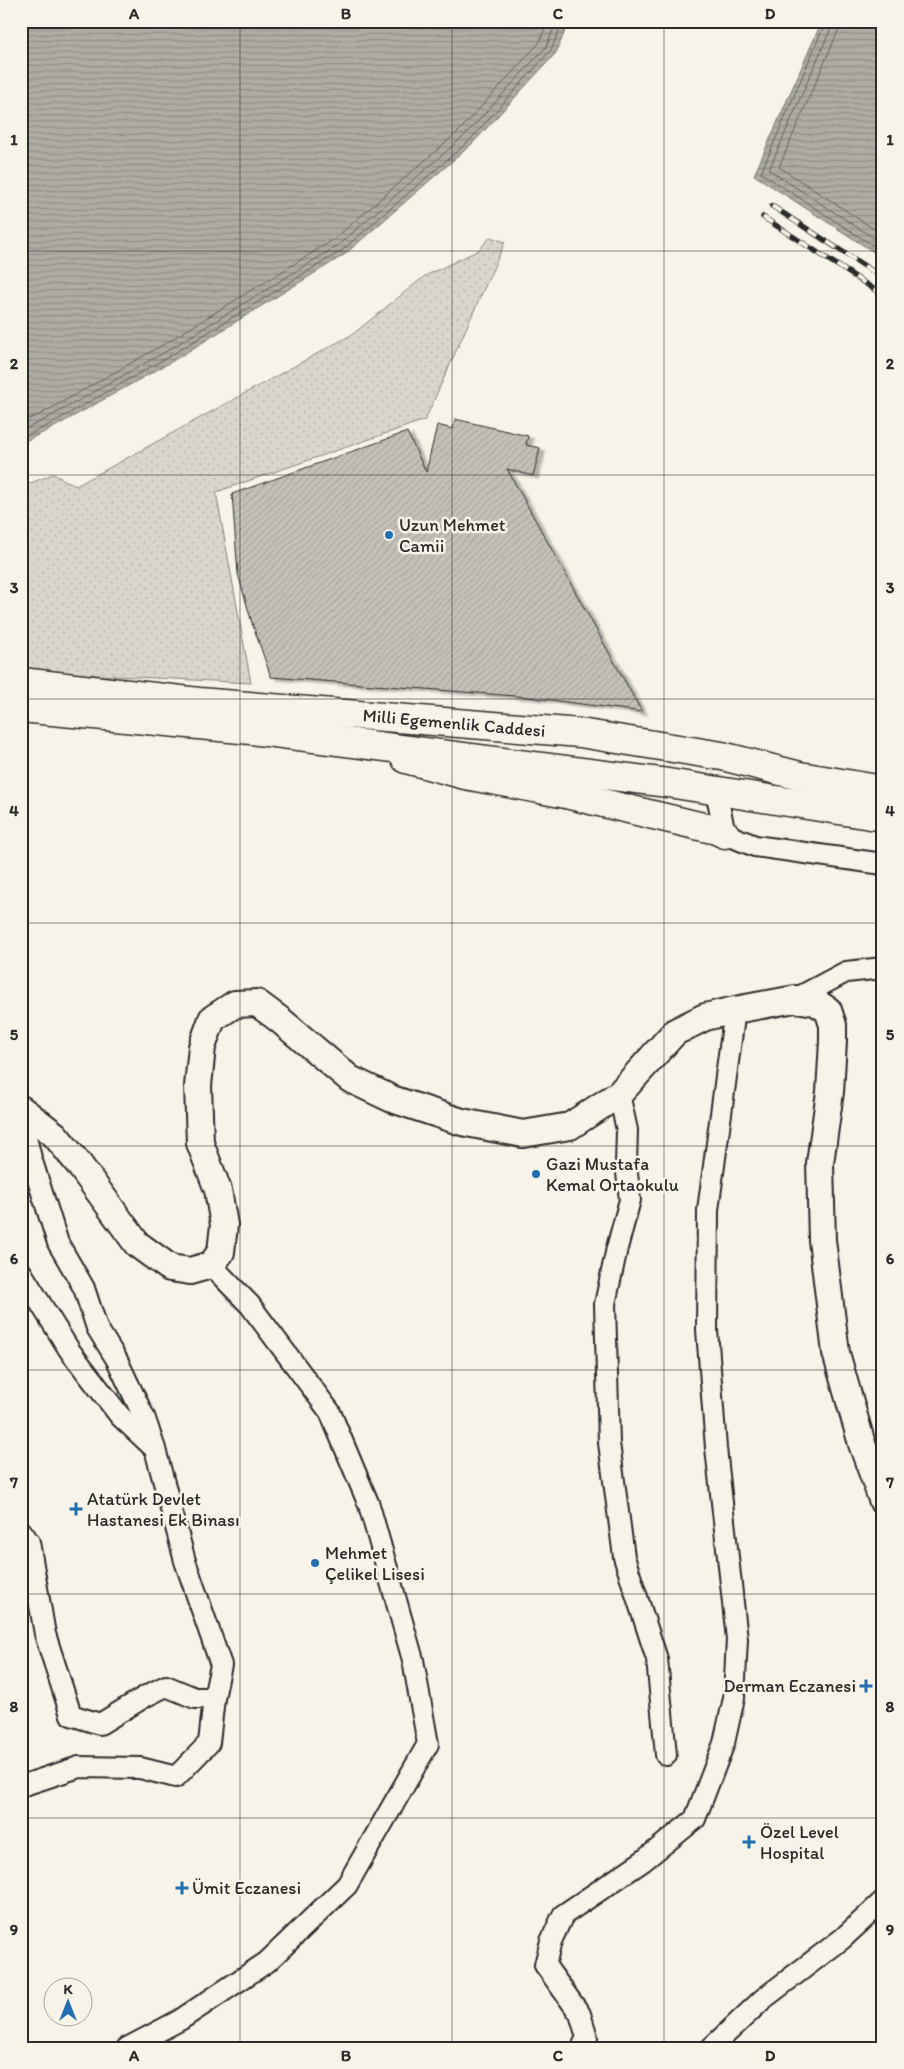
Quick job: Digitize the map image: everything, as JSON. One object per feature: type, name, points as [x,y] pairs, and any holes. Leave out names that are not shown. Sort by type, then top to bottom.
[{"type":"main road","name":"Milli Egemenlik Caddesi","points":[[21,682],[199,702],[580,733],[722,756],[800,776],[883,790]]},
{"type":"main road","name":"Milli Egemenlik Caddesi","points":[[21,708],[252,730],[680,785],[883,816]]},
{"type":"main road","points":[[330,740],[465,775],[561,793],[720,832]]},
{"type":"main road","points":[[684,750],[680,785],[686,811],[720,832]]},
{"type":"main road","points":[[716,790],[722,756]]},
{"type":"street","points":[[716,790],[720,832],[755,846],[883,864]]},
{"type":"street","points":[[21,1110],[55,1135],[78,1163],[137,1244],[170,1268],[190,1271],[211,1264],[221,1252],[224,1225],[218,1190],[200,1143],[198,1086],[202,1047],[212,1019],[235,1004],[256,1003],[280,1020],[350,1079],[392,1099],[462,1122],[523,1134],[570,1126],[619,1094],[675,1032],[705,1017],[795,999],[846,972],[883,968]]},
{"type":"street","points":[[795,999],[816,1002],[828,1010],[833,1024],[830,1092],[820,1163],[822,1240],[836,1353],[862,1444],[883,1502]]},
{"type":"street","points":[[582,2048],[587,2036],[580,2014],[545,1965],[551,1941],[563,1915],[643,1861],[694,1819],[724,1743],[734,1698],[737,1639],[716,1448],[707,1330],[708,1210],[735,1010]]},
{"type":"street","points":[[619,1094],[627,1130],[626,1164],[630,1200],[605,1304],[609,1442],[624,1557],[657,1659],[666,1755]]},
{"type":"street","points":[[21,1116],[31,1158],[58,1243],[84,1288],[97,1328],[125,1377],[145,1419],[185,1560],[221,1665],[214,1698],[209,1743],[176,1777],[140,1768],[79,1767],[21,1786]]},
{"type":"street","points":[[127,2048],[180,2020],[267,1962],[347,1885],[428,1744],[413,1660],[369,1505],[330,1412],[250,1305],[211,1264]]},
{"type":"street","points":[[21,1272],[70,1351],[120,1416],[155,1449]]},
{"type":"street","points":[[21,1531],[28,1542],[45,1634],[71,1715],[100,1724],[166,1686],[195,1698],[214,1698]]},
{"type":"street","points":[[712,2048],[763,1999],[842,1939],[883,1901]]},
{"type":"shaded area","points":[[490,237],[505,242],[425,420],[216,492],[251,683],[21,671],[21,487],[53,474],[76,486],[353,334],[425,276],[479,250]]},
{"type":"water","points":[[21,21],[569,21],[556,53],[472,144],[344,255],[171,362],[49,430],[21,443]]},
{"type":"water","points":[[822,21],[883,21],[883,258],[754,175]]},
{"type":"building","name":"Uzun Mehmet Camii","points":[[455,419],[528,436],[526,445],[540,448],[533,476],[507,469],[642,712],[528,697],[271,677],[252,623],[238,574],[232,494],[407,432],[426,472],[437,425],[453,429]]},
{"type":"railway","points":[[772,206],[883,278]]},
{"type":"railway","points":[[763,217],[883,295]]},
{"type":"place","name":"Uzun Mehmet Camii","points":[[389,535]]},
{"type":"place","name":"Gazi Mustafa Kemal Ortaokulu","points":[[536,1174]]},
{"type":"place","name":"Atatürk Devlet Hastanesi Ek Binası","points":[[76,1509]]},
{"type":"place","name":"Mehmet Çelikel Lisesi","points":[[315,1563]]},
{"type":"place","name":"Derman Eczanesi","points":[[866,1686]]},
{"type":"place","name":"Özel Level Hospital","points":[[749,1842]]},
{"type":"place","name":"Ümit Eczanesi","points":[[182,1888]]}]
